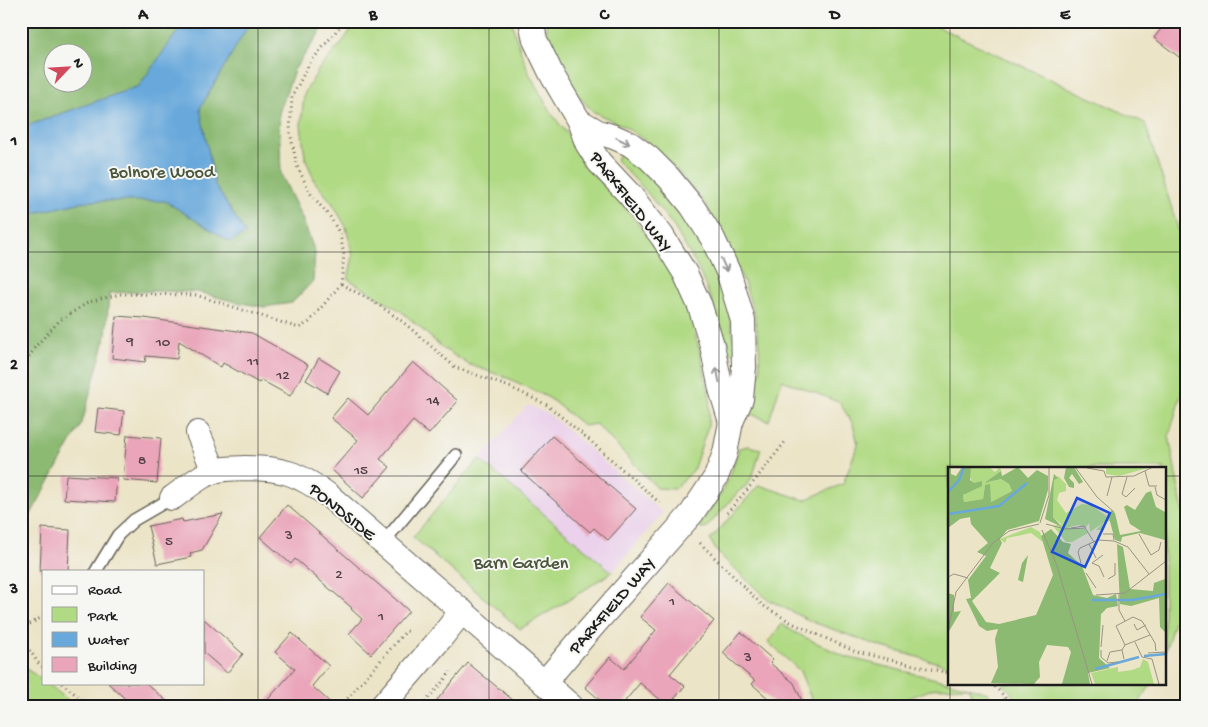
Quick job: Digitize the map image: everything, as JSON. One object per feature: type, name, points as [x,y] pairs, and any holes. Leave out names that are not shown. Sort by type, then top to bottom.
[{"type":"street","name":"PARKFIELD WAY","points":[[531,21],[535,40],[552,75],[579,121],[587,144],[599,162],[630,195],[662,236],[685,273],[700,306],[712,345],[721,389],[731,422]]},
{"type":"street","name":"PARKFIELD WAY","points":[[544,683],[692,513],[716,477],[725,453],[731,422],[741,399],[744,368],[743,321],[729,274],[713,239],[692,206],[669,178],[649,158],[630,144],[614,136],[598,132],[579,121]]},
{"type":"street","points":[[198,433],[214,471]]},
{"type":"street","name":"PONDSIDE","points":[[172,498],[195,481],[214,471],[235,468],[267,468],[292,474],[310,482],[328,495],[382,544],[462,611]]},
{"type":"street","points":[[382,706],[462,611],[571,706]]},
{"type":"lane","name":"PONDSIDE","points":[[382,544],[456,455]]},
{"type":"lane","name":"PONDSIDE","points":[[97,570],[118,535],[134,520],[172,498]]},
{"type":"path","points":[[21,370],[36,347],[60,320],[88,302],[120,294],[196,295],[299,328],[309,322],[341,284],[344,255],[340,234],[330,217],[311,194],[297,166],[290,132],[292,97],[309,64],[343,21]]},
{"type":"path","points":[[341,284],[374,302],[402,321],[455,367],[512,388],[547,405],[664,506]]},
{"type":"path","points":[[724,516],[785,442]]},
{"type":"path","points":[[700,544],[706,537]]},
{"type":"path","points":[[697,540],[762,605],[792,623],[856,652],[948,673]]},
{"type":"path","points":[[42,617],[28,625],[21,637],[42,666]]},
{"type":"path","points":[[63,684],[82,700],[86,706]]},
{"type":"path","points":[[992,684],[1004,696],[1009,706]]},
{"type":"shaded area","points":[[528,405],[550,415],[663,513],[612,572],[479,459]]},
{"type":"green space","name":"Bolnore Wood","points":[[21,21],[328,21],[294,70],[279,113],[281,174],[302,218],[315,252],[313,281],[292,303],[264,307],[197,292],[109,293],[106,336],[82,423],[21,532]]},
{"type":"green space","points":[[357,21],[512,21],[529,73],[551,113],[568,135],[583,165],[619,200],[645,233],[671,273],[690,316],[710,398],[708,426],[693,471],[674,489],[657,488],[596,424],[584,426],[549,398],[510,379],[468,364],[444,349],[401,311],[348,279],[353,256],[346,227],[333,204],[315,182],[305,157],[301,125],[304,94],[319,69],[341,44]]},
{"type":"green space","points":[[545,21],[925,21],[1145,123],[1187,257],[1187,374],[1169,436],[1187,533],[1187,578],[1166,648],[1166,467],[948,467],[948,666],[879,646],[810,621],[767,599],[717,552],[710,540],[759,485],[804,500],[843,484],[858,444],[853,424],[839,402],[782,380],[769,421],[748,413],[760,372],[759,342],[754,313],[744,282],[723,236],[705,203],[650,144],[625,127],[592,111],[577,94],[550,40]]},
{"type":"green space","points":[[620,154],[656,184],[687,221],[710,261],[727,302],[736,352],[725,355],[713,304],[697,266],[674,227],[646,191],[616,160]]},
{"type":"green space","points":[[748,446],[761,449],[754,472],[748,483],[705,529],[699,527],[724,489],[739,448]]},
{"type":"green space","name":"Barn Garden","points":[[479,459],[612,572],[520,629],[413,537]]},
{"type":"green space","points":[[782,624],[794,632],[846,657],[948,682],[948,684],[969,687],[935,688],[888,706],[814,706],[800,671],[768,642]]},
{"type":"green space","points":[[25,668],[42,680],[42,684],[48,684],[69,701],[72,706],[21,706],[21,673]]},
{"type":"green space","points":[[1003,684],[1151,684],[1137,706],[1017,706],[1011,692]]},
{"type":"green space","points":[[969,687],[988,693],[998,706],[977,706]]},
{"type":"water","points":[[185,21],[251,21],[200,108],[215,185],[246,234],[230,242],[165,201],[88,201],[21,216],[21,128],[139,86]]},
{"type":"building","points":[[1167,21],[1187,21],[1187,63],[1154,38]]},
{"type":"building","points":[[116,316],[252,333],[308,365],[290,396],[261,380],[259,383],[223,363],[221,367],[179,341],[177,359],[146,356],[145,362],[112,358]]},
{"type":"building","points":[[319,358],[340,371],[327,393],[306,380]]},
{"type":"building","points":[[413,362],[458,401],[429,434],[413,421],[380,459],[390,467],[363,498],[332,470],[358,440],[331,418],[348,398],[368,415]]},
{"type":"building","points":[[98,408],[124,411],[121,435],[95,432]]},
{"type":"building","points":[[127,435],[161,438],[157,483],[123,480]]},
{"type":"building","points":[[552,436],[636,509],[608,540],[594,528],[590,532],[521,471]]},
{"type":"building","points":[[66,475],[117,478],[115,502],[64,499]]},
{"type":"building","points":[[287,505],[409,611],[371,654],[349,634],[362,619],[352,608],[295,559],[291,564],[260,537]]},
{"type":"building","points":[[223,514],[202,550],[190,553],[191,557],[157,564],[148,526],[182,519],[183,522]]},
{"type":"building","points":[[42,528],[70,530],[68,570],[40,571]]},
{"type":"building","points":[[669,583],[714,621],[670,674],[685,686],[668,706],[640,683],[621,706],[607,706],[585,687],[610,657],[624,669],[656,630],[640,617]]},
{"type":"building","points":[[205,620],[243,654],[227,673],[205,654]]},
{"type":"building","points":[[741,632],[773,660],[770,663],[794,683],[802,701],[785,706],[777,706],[752,684],[755,681],[723,653]]},
{"type":"building","points":[[292,633],[329,666],[312,686],[334,706],[262,706],[295,669],[275,652]]},
{"type":"building","points":[[468,663],[520,706],[432,706]]},
{"type":"building","points":[[109,684],[147,684],[172,706],[133,706]]}]
